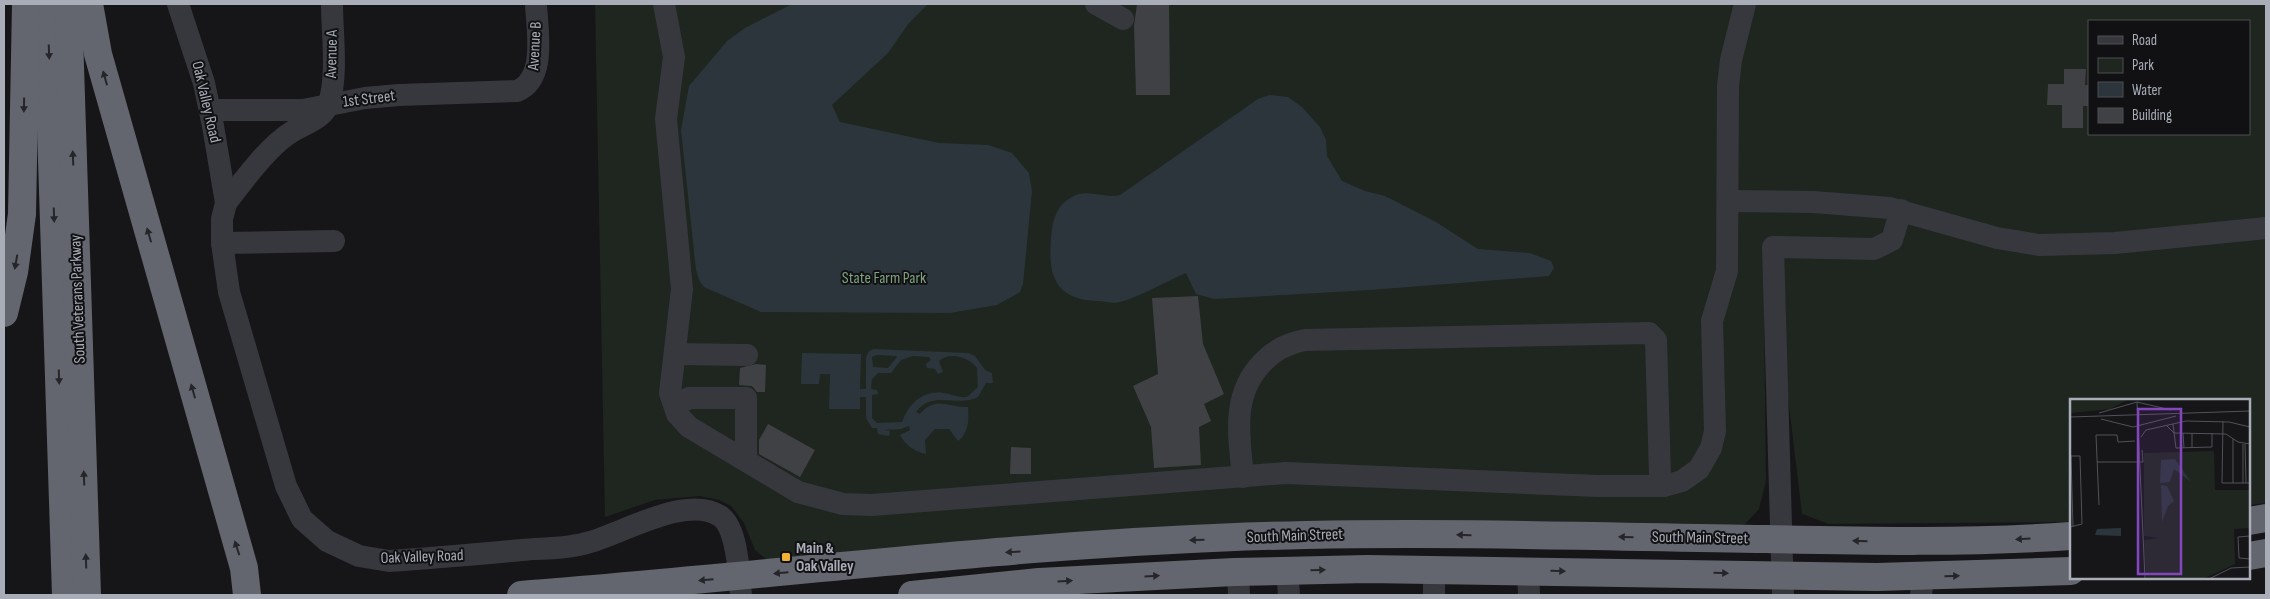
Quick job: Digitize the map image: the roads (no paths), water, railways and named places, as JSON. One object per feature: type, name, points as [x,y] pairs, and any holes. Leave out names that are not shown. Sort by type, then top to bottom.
[{"type":"highway","points":[[4,314],[14,272],[22,214],[26,4]]},
{"type":"highway","name":"South Veterans Parkway","points":[[47,4],[75,528],[87,595]]},
{"type":"highway","name":"South Veterans Parkway","points":[[66,595],[75,528],[68,4]]},
{"type":"highway","points":[[89,4],[98,54],[244,568],[247,595]]},
{"type":"highway","points":[[2250,521],[2266,518]]},
{"type":"highway","name":"South Main Street","points":[[520,595],[740,586],[1017,551],[1233,538],[1400,534],[1780,540],[2012,540],[2070,536]]},
{"type":"highway","points":[[1233,538],[1237,580]]},
{"type":"highway","points":[[2250,556],[2266,553]]},
{"type":"highway","points":[[912,595],[1039,582],[1237,580],[1288,583],[1434,582],[1922,586],[2070,572]]},
{"type":"street","name":"Oak Valley Road","points":[[178,4],[211,110],[226,203],[222,219],[222,243],[229,292],[286,486],[302,518],[328,541],[344,550],[371,559],[389,561],[571,546],[606,537],[650,518],[687,511],[703,511],[722,517],[730,528],[740,586]]},
{"type":"street","name":"Avenue A","points":[[328,104],[333,60],[332,4]]},
{"type":"street","name":"Avenue B","points":[[527,87],[536,67],[536,4]]},
{"type":"street","points":[[664,4],[674,56],[666,119],[682,289],[670,392],[677,414],[688,427],[746,459],[798,492],[821,499],[872,505],[1286,473],[1590,486],[1664,486],[1682,481],[1699,469],[1711,448],[1715,431],[1712,321],[1727,271],[1728,86],[1731,60],[1745,4]]},
{"type":"street","points":[[1096,4],[1123,19]]},
{"type":"street","name":"1st Street","points":[[211,110],[303,110],[328,104],[399,95],[506,93],[527,87]]},
{"type":"street","name":"Oak Valley Road","points":[[226,203],[242,182],[289,133],[312,121],[328,104]]},
{"type":"street","points":[[1728,201],[1866,205],[1901,210],[1998,238],[2039,245],[2115,243],[2266,228]]},
{"type":"street","points":[[1782,585],[1773,247],[1874,250],[1892,240],[1901,210]]},
{"type":"street","points":[[222,243],[334,242]]},
{"type":"street","points":[[1243,477],[1240,418],[1243,391],[1254,371],[1266,359],[1289,343],[1322,339],[1649,333],[1656,340],[1660,475],[1664,486]]},
{"type":"street","points":[[675,354],[747,355]]},
{"type":"street","points":[[675,406],[689,398],[746,398],[746,459]]},
{"type":"water","points":[[792,4],[928,4],[909,23],[888,53],[832,105],[840,122],[939,143],[988,145],[1012,153],[1029,173],[1032,191],[1023,284],[1020,292],[997,305],[950,313],[761,312],[704,287],[700,282],[696,270],[681,130],[689,86],[727,41],[745,28]]},
{"type":"water","points":[[1269,95],[1288,97],[1302,107],[1320,127],[1326,140],[1327,156],[1342,181],[1365,191],[1385,196],[1436,222],[1478,249],[1530,253],[1551,261],[1554,268],[1549,276],[1370,290],[1214,299],[1196,294],[1186,273],[1135,297],[1114,303],[1083,299],[1072,296],[1063,290],[1053,274],[1050,252],[1054,220],[1059,209],[1067,200],[1083,193],[1108,196],[1120,195],[1258,99]]},
{"type":"water","points":[[874,349],[968,353],[975,356],[985,370],[992,373],[993,383],[986,383],[978,397],[970,400],[937,400],[922,405],[916,412],[920,414],[926,408],[937,404],[968,407],[968,426],[962,438],[958,441],[949,429],[935,429],[925,440],[926,454],[910,447],[902,439],[900,435],[910,430],[909,426],[901,429],[884,430],[890,431],[889,436],[878,434],[877,428],[872,428],[866,418],[866,397],[860,397],[860,409],[829,409],[830,374],[820,374],[819,384],[801,384],[802,353],[861,354],[860,389],[866,389],[866,357],[869,351]],"holes":[[[877,355],[896,356],[897,357],[888,368],[873,367],[872,357]],[[913,356],[929,357],[931,360],[926,364],[927,368],[935,369],[938,374],[943,372],[939,361],[943,358],[948,356],[965,358],[977,368],[978,387],[967,397],[944,393],[923,396],[908,409],[902,422],[877,423],[872,418],[872,395],[878,394],[877,390],[871,389],[872,379],[878,373],[891,373],[901,360]]]},
{"type":"place","name":"Main & Oak Valley","points":[[786,557]]},
{"type":"park label","name":"State Farm Park","points":[[884,278]]}]
